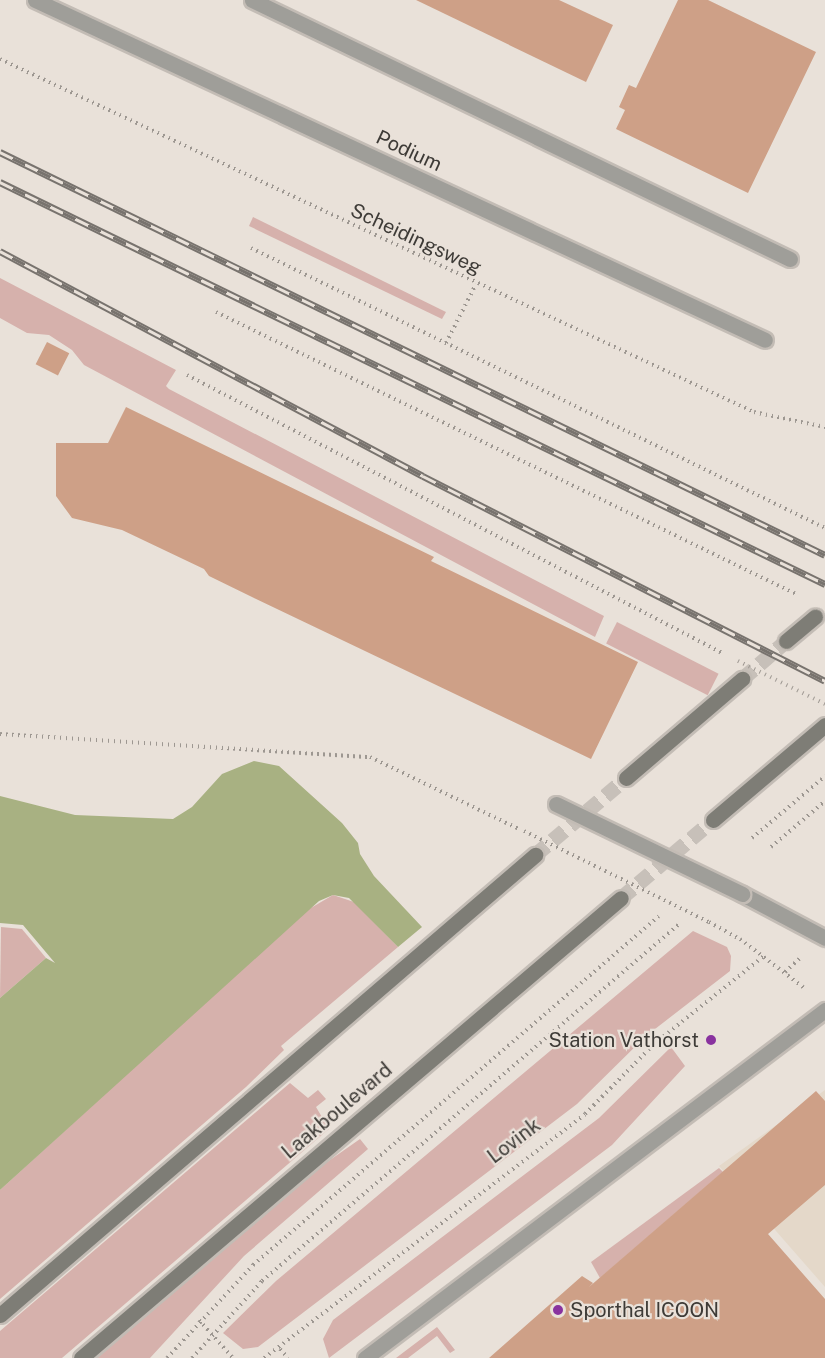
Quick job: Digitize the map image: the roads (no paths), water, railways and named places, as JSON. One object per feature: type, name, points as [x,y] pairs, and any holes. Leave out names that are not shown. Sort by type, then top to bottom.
[{"type":"main road","points":[[786,641],[815,617]]},
{"type":"main road","points":[[626,778],[741,679]]},
{"type":"main road","points":[[713,820],[825,725]]},
{"type":"main road","points":[[0,1315],[535,855]]},
{"type":"main road","name":"Laakboulevard","points":[[81,1358],[621,897]]},
{"type":"street","name":"Podium","points":[[34,0],[765,340]]},
{"type":"street","points":[[252,0],[790,260]]},
{"type":"street","points":[[556,804],[742,894],[825,938]]},
{"type":"street","points":[[364,1358],[825,1010]]},
{"type":"tunnel","points":[[742,679],[786,641]]},
{"type":"tunnel","points":[[535,855],[626,778]]},
{"type":"tunnel","points":[[621,898],[713,820]]},
{"type":"railway","points":[[0,152],[825,555]]},
{"type":"railway","points":[[0,182],[825,584]]},
{"type":"railway","points":[[0,251],[423,476],[825,681]]},
{"type":"place","name":"Station Vathorst","points":[[711,1040]]},
{"type":"place","name":"Sporthal ICOON","points":[[558,1310]]}]
